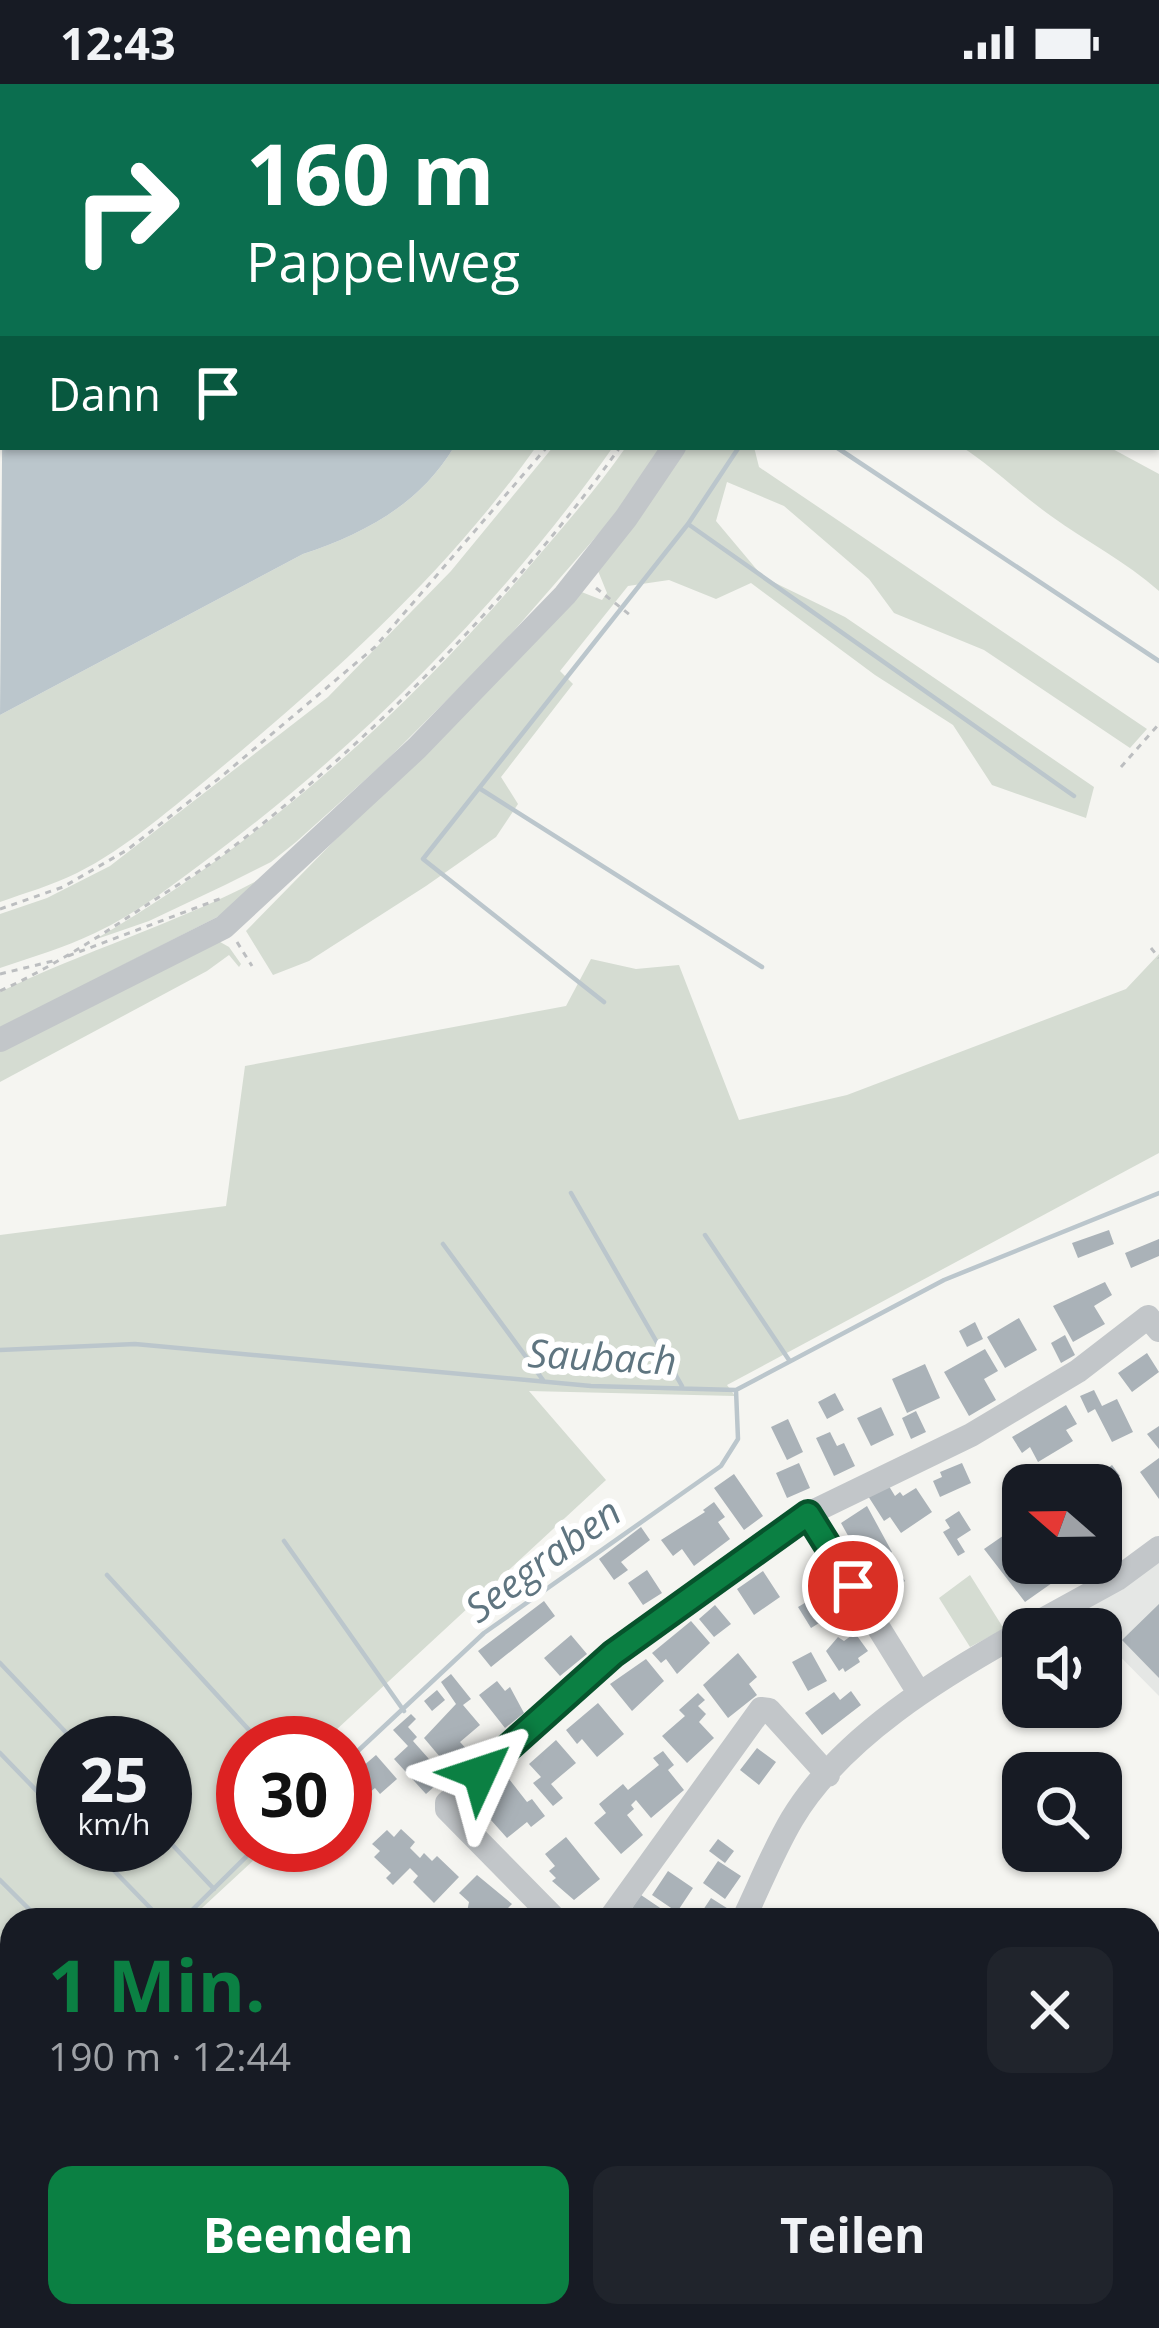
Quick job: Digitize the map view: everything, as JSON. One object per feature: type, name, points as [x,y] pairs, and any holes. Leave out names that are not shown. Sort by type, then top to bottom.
[{"type":"street","points":[[0,1040],[224,927],[417,748],[580,575],[672,450]]},
{"type":"street","points":[[544,1908],[447,1803],[613,1654],[808,1514],[971,1435],[1078,1371],[1148,1317],[1159,1330]]},
{"type":"street","points":[[808,1514],[919,1693]]},
{"type":"street","points":[[1065,1608],[1117,1579],[1159,1548]]},
{"type":"street","points":[[748,1908],[793,1817],[860,1741],[919,1693],[1002,1644]]},
{"type":"street","points":[[618,1908],[760,1709],[769,1710],[828,1775]]},
{"type":"path","points":[[0,909],[63,887],[111,859],[148,836],[222,776],[374,647],[544,450]]},
{"type":"path","points":[[0,991],[231,849],[325,771],[470,629],[618,450]]},
{"type":"path","points":[[580,575],[630,615]]},
{"type":"path","points":[[1121,767],[1159,724]]},
{"type":"path","points":[[0,974],[56,960],[233,894]]},
{"type":"path","points":[[224,927],[252,967]]},
{"type":"path","points":[[1151,948],[1159,958]]},
{"type":"shaded area","points":[[2,450],[452,450],[425,485],[369,526],[303,554],[0,715]]},
{"type":"shaded area","points":[[452,450],[534,450],[427,578],[261,734],[96,863],[0,902],[0,715],[303,554],[369,526],[407,501]]},
{"type":"shaded area","points":[[551,450],[611,450],[480,613],[327,763],[142,906],[83,938],[0,968],[0,914],[47,898],[110,866],[328,697],[451,571]]},
{"type":"shaded area","points":[[624,450],[662,450],[608,523],[498,649],[386,761],[296,842],[271,862],[149,921],[94,940],[215,861],[327,773],[431,675],[578,509]]},
{"type":"shaded area","points":[[678,450],[755,450],[759,467],[1147,729],[1130,748],[984,650],[894,613],[869,579],[784,506],[727,482],[716,521],[763,577],[845,617],[1094,787],[1086,818],[992,785],[953,725],[875,675],[751,583],[716,599],[669,580],[628,586],[560,671],[573,684],[501,777],[518,804],[496,837],[309,961],[273,975],[246,931],[579,591],[602,600],[607,593],[596,566]]},
{"type":"shaded area","points":[[966,450],[1115,450],[1159,474],[1159,591],[1051,516]]},
{"type":"shaded area","points":[[262,878],[223,914],[0,1028],[0,992]]},
{"type":"shaded area","points":[[213,938],[229,947],[239,967],[229,955],[0,1082],[0,1045]]},
{"type":"shaded area","points":[[1159,954],[1159,1153],[727,1385],[735,1396],[529,1391],[606,1480],[351,1716],[216,1716],[216,1872],[241,1872],[202,1908],[0,1908],[0,1235],[226,1206],[245,1066],[566,1006],[591,959],[636,969],[679,965],[739,1120],[847,1095],[1126,989]]},
{"type":"shaded area","points":[[1159,1555],[1159,1696],[1122,1658],[1122,1608],[1089,1608]]},
{"type":"shaded area","points":[[970,1575],[1002,1630],[970,1647],[939,1598]]},
{"type":"building","points":[[1109,1230],[1114,1244],[1078,1258],[1072,1243]]},
{"type":"building","points":[[1159,1239],[1159,1256],[1131,1268],[1125,1253]]},
{"type":"building","points":[[1105,1282],[1112,1295],[1094,1306],[1105,1324],[1073,1342],[1053,1306]]},
{"type":"building","points":[[1019,1318],[1037,1350],[1005,1368],[987,1337]]},
{"type":"building","points":[[975,1322],[983,1339],[967,1347],[959,1331]]},
{"type":"building","points":[[1065,1335],[1075,1355],[1061,1363],[1051,1343]]},
{"type":"building","points":[[985,1349],[998,1371],[984,1379],[996,1400],[969,1416],[944,1372]]},
{"type":"building","points":[[1147,1353],[1159,1372],[1132,1392],[1118,1373]]},
{"type":"building","points":[[925,1364],[940,1398],[907,1413],[892,1379]]},
{"type":"building","points":[[1094,1390],[1102,1406],[1117,1399],[1133,1432],[1112,1442],[1095,1409],[1088,1413],[1080,1396]]},
{"type":"building","points":[[835,1393],[844,1410],[827,1419],[818,1402]]},
{"type":"building","points":[[1066,1405],[1077,1424],[1066,1430],[1073,1441],[1038,1462],[1030,1447],[1022,1453],[1012,1437]]},
{"type":"building","points":[[881,1407],[894,1435],[871,1446],[857,1418]]},
{"type":"building","points":[[916,1411],[926,1432],[911,1439],[902,1418]]},
{"type":"building","points":[[788,1419],[803,1452],[787,1460],[771,1427]]},
{"type":"building","points":[[1159,1426],[1159,1449],[1147,1434]]},
{"type":"building","points":[[830,1432],[837,1446],[844,1443],[855,1466],[834,1476],[816,1438]]},
{"type":"building","points":[[1159,1458],[1159,1499],[1140,1472]]},
{"type":"building","points":[[799,1463],[810,1488],[787,1498],[776,1473]]},
{"type":"building","points":[[962,1463],[971,1483],[940,1497],[933,1481],[942,1477],[940,1472]]},
{"type":"building","points":[[734,1474],[763,1516],[744,1530],[714,1488]]},
{"type":"building","points":[[887,1483],[895,1496],[916,1488],[932,1512],[901,1533],[890,1517],[884,1521],[868,1496]]},
{"type":"building","points":[[714,1502],[725,1517],[718,1522],[730,1539],[694,1566],[682,1549],[673,1556],[661,1540]]},
{"type":"building","points":[[867,1506],[892,1552],[866,1568],[841,1523]]},
{"type":"building","points":[[959,1511],[971,1530],[957,1539],[965,1552],[958,1556],[943,1532],[950,1528],[945,1520]]},
{"type":"building","points":[[641,1527],[650,1540],[621,1562],[628,1570],[614,1580],[599,1559]]},
{"type":"building","points":[[1002,1537],[1002,1572],[984,1549]]},
{"type":"building","points":[[894,1565],[905,1581],[887,1594],[876,1578]]},
{"type":"building","points":[[823,1566],[832,1581],[814,1592],[805,1577]]},
{"type":"building","points":[[647,1570],[662,1593],[643,1605],[628,1583]]},
{"type":"building","points":[[763,1571],[780,1597],[754,1615],[737,1589]]},
{"type":"building","points":[[1011,1584],[1051,1584],[1025,1602]]},
{"type":"building","points":[[830,1588],[842,1609],[811,1628],[798,1607]]},
{"type":"building","points":[[544,1601],[555,1616],[491,1667],[478,1651]]},
{"type":"building","points":[[1159,1604],[1159,1678],[1122,1640]]},
{"type":"building","points":[[715,1605],[731,1624],[714,1637],[699,1619]]},
{"type":"building","points":[[691,1621],[710,1643],[677,1674],[666,1659],[661,1663],[652,1653]]},
{"type":"building","points":[[855,1633],[868,1651],[858,1658],[860,1662],[839,1671],[826,1651],[838,1637],[844,1641]]},
{"type":"building","points":[[571,1635],[587,1654],[560,1676],[544,1658]]},
{"type":"building","points":[[811,1652],[827,1681],[808,1691],[792,1662]]},
{"type":"building","points":[[738,1653],[757,1677],[749,1684],[757,1695],[728,1718],[703,1685]]},
{"type":"building","points":[[646,1659],[664,1681],[632,1711],[610,1684]]},
{"type":"building","points":[[451,1674],[471,1699],[463,1705],[480,1725],[460,1742],[470,1753],[451,1770],[424,1738],[456,1704],[441,1682]]},
{"type":"building","points":[[497,1681],[505,1691],[510,1687],[524,1713],[505,1728],[479,1695]]},
{"type":"building","points":[[437,1690],[445,1700],[432,1711],[424,1701]]},
{"type":"building","points":[[851,1691],[861,1705],[822,1735],[805,1713],[834,1692],[840,1700]]},
{"type":"building","points":[[698,1693],[705,1700],[698,1706],[706,1714],[699,1722],[714,1738],[687,1763],[662,1736],[685,1716],[679,1710]]},
{"type":"building","points":[[598,1703],[624,1734],[597,1757],[582,1739],[577,1744],[566,1730]]},
{"type":"building","points":[[411,1714],[416,1719],[408,1727],[417,1737],[413,1741],[445,1777],[426,1794],[394,1759],[408,1746],[393,1730]]},
{"type":"building","points":[[556,1740],[576,1763],[551,1784],[563,1798],[553,1806],[533,1783],[541,1777],[529,1764]]},
{"type":"building","points":[[757,1748],[776,1762],[759,1785],[740,1770]]},
{"type":"building","points":[[663,1751],[674,1765],[668,1770],[684,1790],[651,1818],[636,1800],[631,1805],[634,1809],[627,1815],[643,1835],[621,1854],[594,1823],[606,1813],[599,1804],[623,1784],[628,1790],[659,1765],[653,1758]]},
{"type":"building","points":[[376,1755],[397,1779],[380,1794],[372,1790]]},
{"type":"building","points":[[509,1779],[545,1816],[531,1827],[527,1822],[507,1838],[474,1801]]},
{"type":"building","points":[[401,1829],[415,1842],[410,1848],[420,1858],[424,1853],[432,1861],[437,1856],[459,1877],[434,1903],[413,1882],[418,1876],[410,1868],[393,1885],[386,1878],[391,1873],[374,1857],[380,1851],[372,1844],[387,1830],[394,1837]]},
{"type":"building","points":[[566,1837],[600,1879],[574,1900],[552,1881],[556,1878],[549,1871],[555,1866],[545,1854]]},
{"type":"building","points":[[718,1839],[734,1851],[725,1863],[709,1851]]},
{"type":"building","points":[[718,1861],[741,1876],[725,1899],[703,1883]]},
{"type":"building","points":[[668,1871],[693,1888],[680,1908],[671,1908],[652,1895]]},
{"type":"building","points":[[477,1875],[512,1904],[508,1908],[468,1908],[469,1902],[459,1893]]},
{"type":"building","points":[[641,1895],[660,1908],[632,1908]]},
{"type":"building","points":[[711,1898],[727,1908],[704,1908]]},
{"type":"waterway","points":[[604,1002],[423,859],[688,524],[737,450]]},
{"type":"waterway","points":[[841,450],[1159,661]]},
{"type":"waterway","points":[[688,524],[1074,796]]},
{"type":"waterway","points":[[479,788],[762,967]]},
{"type":"waterway","points":[[571,1193],[682,1386]]},
{"type":"waterway","name":"Saubach","points":[[0,1350],[135,1344],[591,1386],[736,1390],[944,1280],[1159,1193]]},
{"type":"waterway","points":[[705,1235],[789,1360]]},
{"type":"waterway","points":[[443,1244],[543,1380]]},
{"type":"waterway","name":"Seegraben","points":[[372,1738],[484,1633],[721,1466],[738,1439],[736,1390]]},
{"type":"waterway","points":[[284,1541],[404,1711]]},
{"type":"waterway","points":[[107,1575],[236,1716]]},
{"type":"waterway","points":[[0,1663],[50,1716]]},
{"type":"waterway","points":[[0,1753],[36,1790]]},
{"type":"waterway","points":[[192,1866],[214,1889]]},
{"type":"waterway","points":[[115,1872],[150,1908]]},
{"type":"waterway","name":"Seegraben","points":[[194,1908],[231,1872]]},
{"type":"waterway","points":[[0,1880],[28,1908]]},
{"type":"route","points":[[480,1773],[613,1654],[808,1514],[853,1586]]}]
